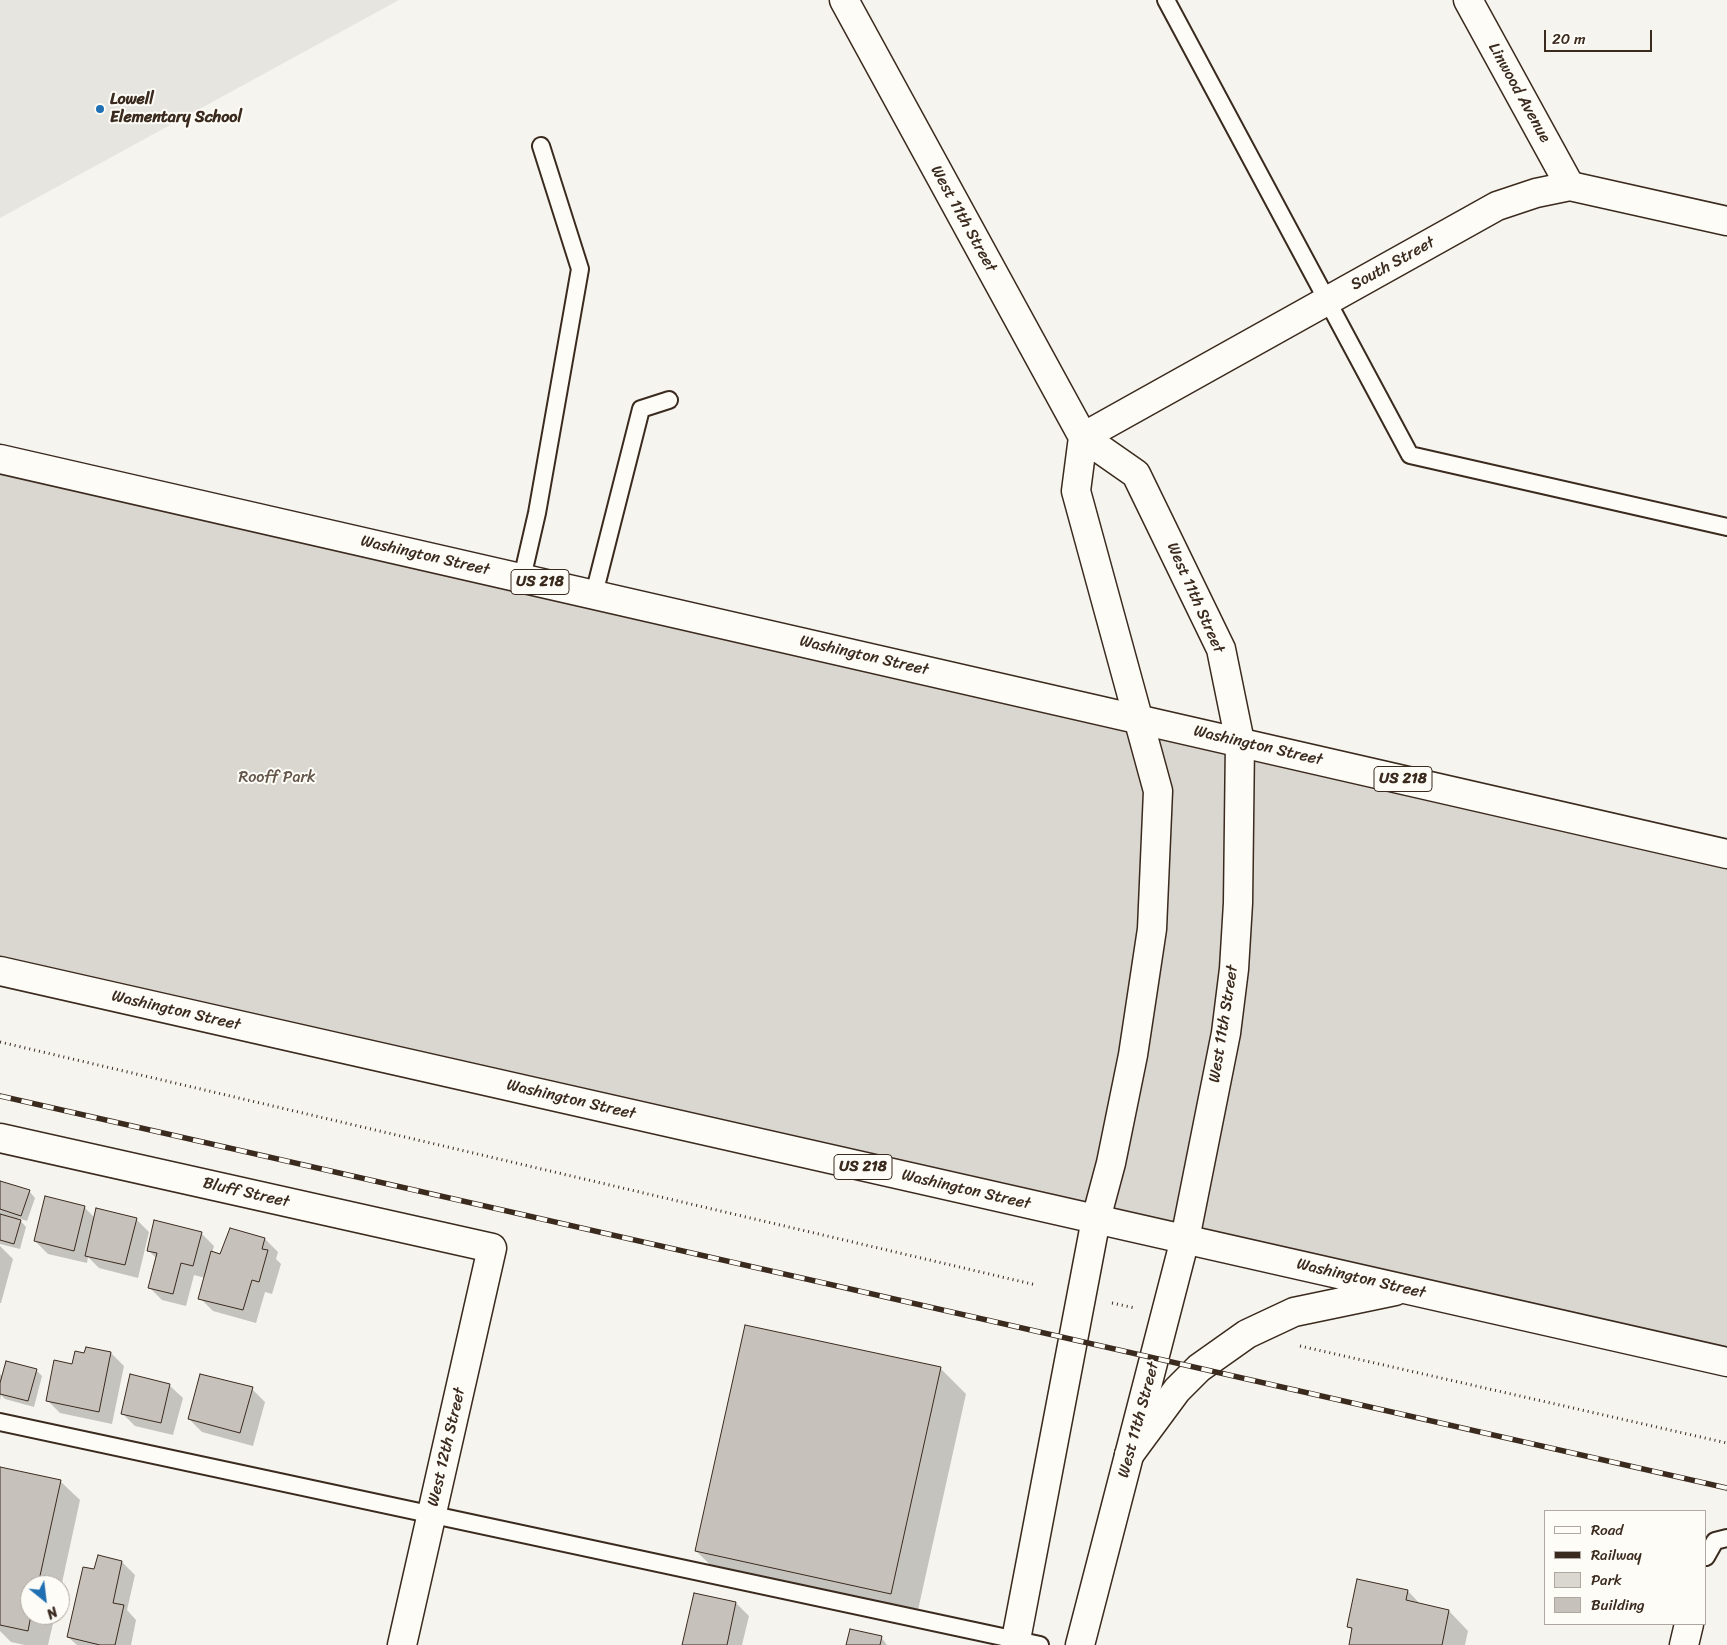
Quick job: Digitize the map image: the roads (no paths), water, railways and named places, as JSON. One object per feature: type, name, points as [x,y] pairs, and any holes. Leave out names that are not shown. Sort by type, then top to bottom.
[{"type":"main road","name":"West 11th Street","points":[[844,0],[1083,437],[1136,474],[1221,648],[1240,742],[1238,903],[1234,969],[1226,1033],[1186,1239],[1080,1645]]},
{"type":"main road","name":"Linwood Avenue","points":[[1468,0],[1570,186]]},
{"type":"main road","name":"South Street","points":[[1083,437],[1497,206],[1536,193],[1570,186],[1727,221]]},
{"type":"main road","points":[[1024,1643],[1096,1219],[1112,1163],[1134,1056],[1152,929],[1158,791],[1076,491],[1083,437]]},
{"type":"main road","name":"Washington Street","points":[[0,459],[1727,854]]},
{"type":"main road","name":"Washington Street","points":[[0,971],[1727,1362]]},
{"type":"main road","name":"Bluff Street","points":[[0,1138],[492,1248]]},
{"type":"main road","name":"West 12th Street","points":[[402,1645],[492,1248]]},
{"type":"main road","points":[[1130,1455],[1178,1390],[1198,1368],[1247,1334],[1294,1312],[1404,1289]]},
{"type":"main road","points":[[1684,1645],[1689,1625]]},
{"type":"lane","points":[[1166,0],[1410,455],[1727,527]]},
{"type":"lane","points":[[522,578],[537,513],[580,269],[541,146]]},
{"type":"lane","points":[[594,594],[640,409],[669,400]]},
{"type":"lane","points":[[0,1422],[1024,1643]]},
{"type":"lane","points":[[1707,1555],[1715,1541],[1727,1538]]},
{"type":"railway","points":[[0,1096],[1727,1488]]},
{"type":"place","name":"Lowell Elementary School","points":[[100,109]]},
{"type":"park label","name":"Rooff Park","points":[[277,778]]}]
